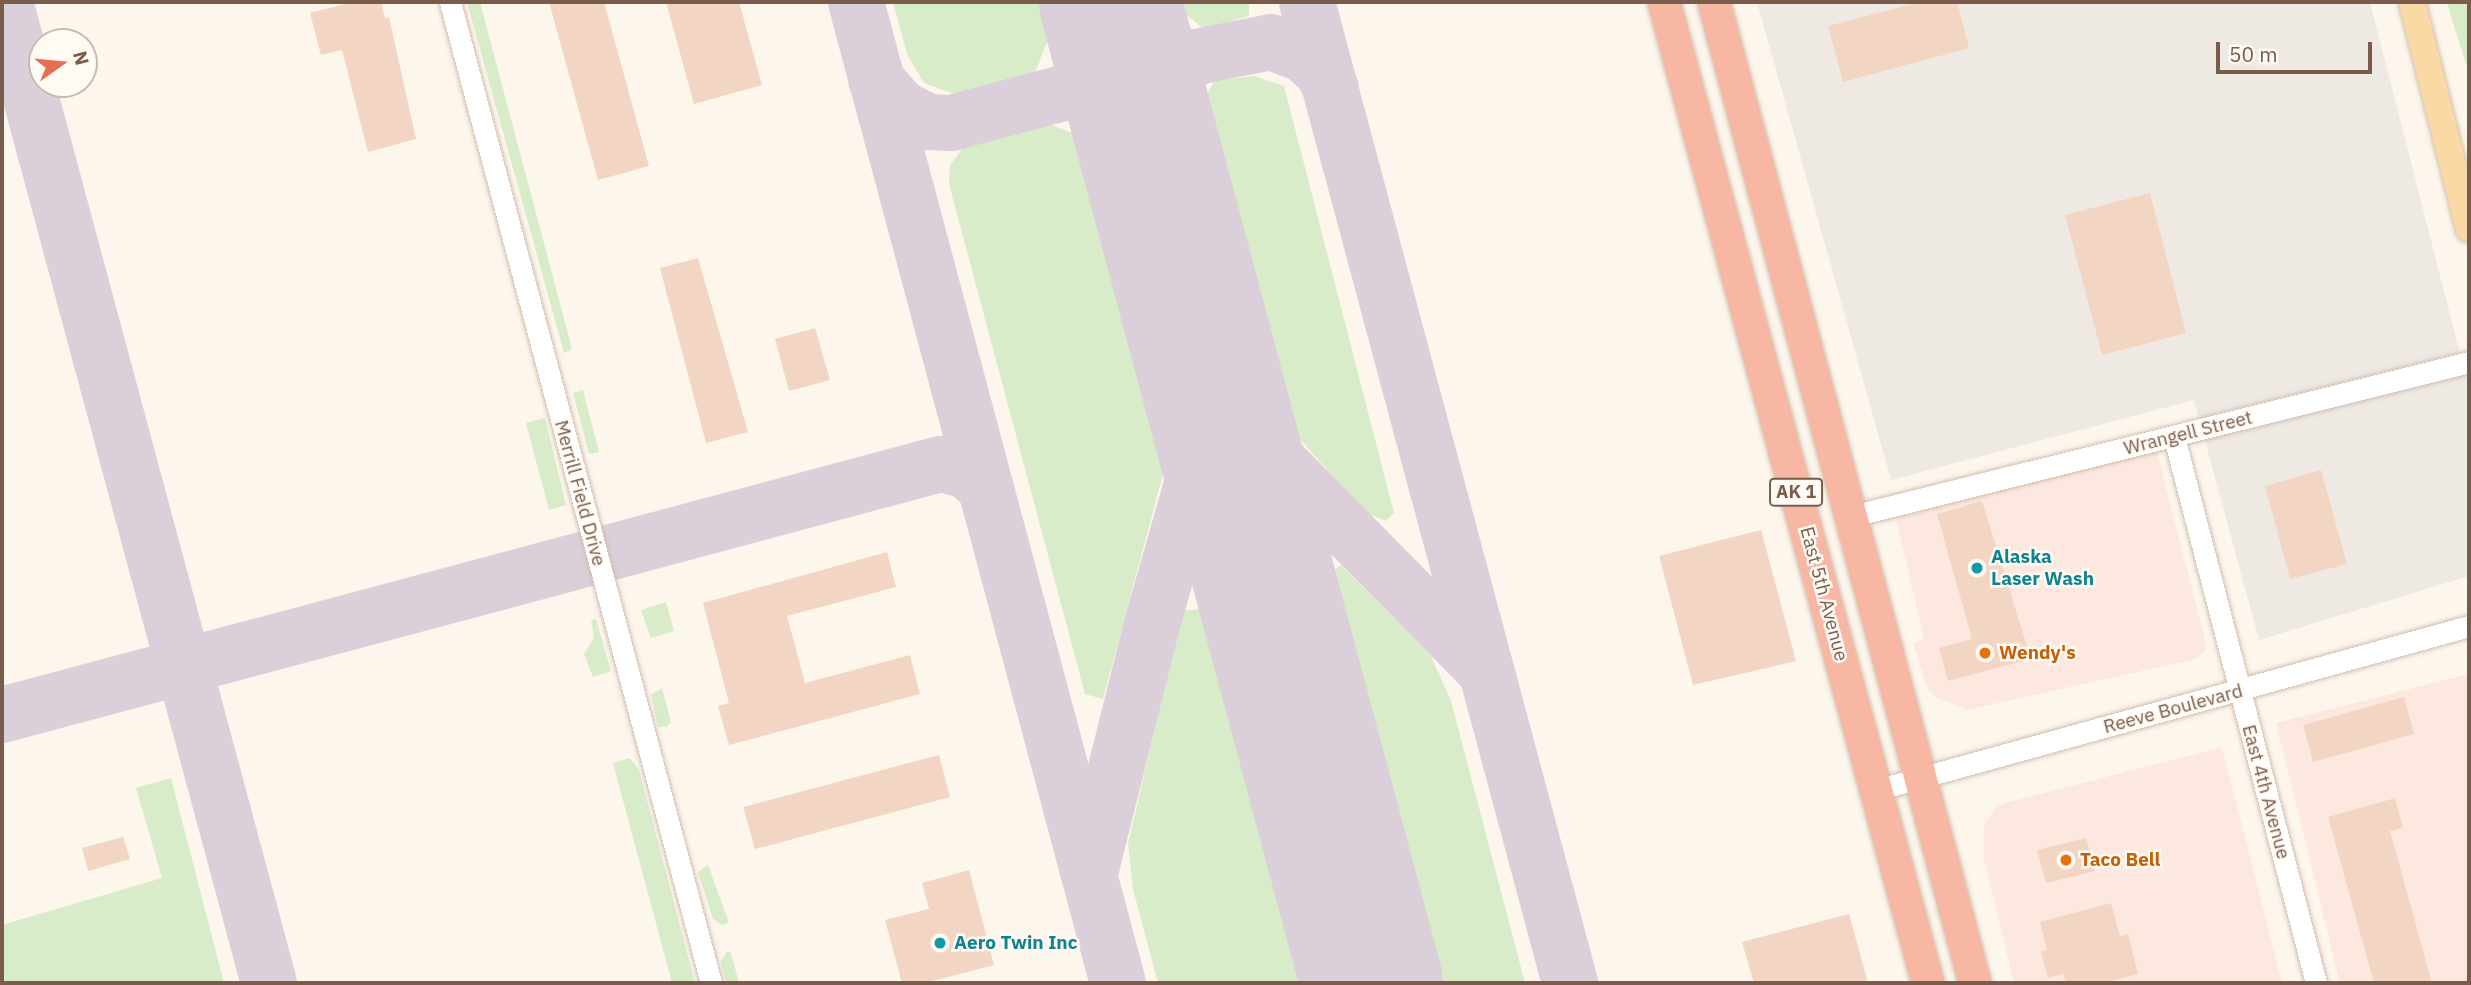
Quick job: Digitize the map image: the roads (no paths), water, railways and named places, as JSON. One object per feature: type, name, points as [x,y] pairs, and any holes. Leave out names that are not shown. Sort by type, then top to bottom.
[{"type":"highway","name":"East 5th Avenue","points":[[1664,2],[1928,983]]},
{"type":"highway","name":"AK 1","points":[[1714,2],[1975,983]]},
{"type":"main road","points":[[2412,2],[2469,229]]},
{"type":"street","name":"Merrill Field Drive","points":[[450,2],[711,983]]},
{"type":"street","name":"Wrangell Street","points":[[1852,516],[2469,362]]},
{"type":"street","name":"East 4th Avenue","points":[[2174,437],[2316,983]]},
{"type":"street","name":"Reeve Boulevard","points":[[1876,790],[2469,626]]},
{"type":"place","name":"Alaska Laser Wash","points":[[1977,568]]},
{"type":"place","name":"Wendy's","points":[[1985,653]]},
{"type":"place","name":"Taco Bell","points":[[2066,860]]},
{"type":"place","name":"Aero Twin Inc","points":[[940,943]]}]
